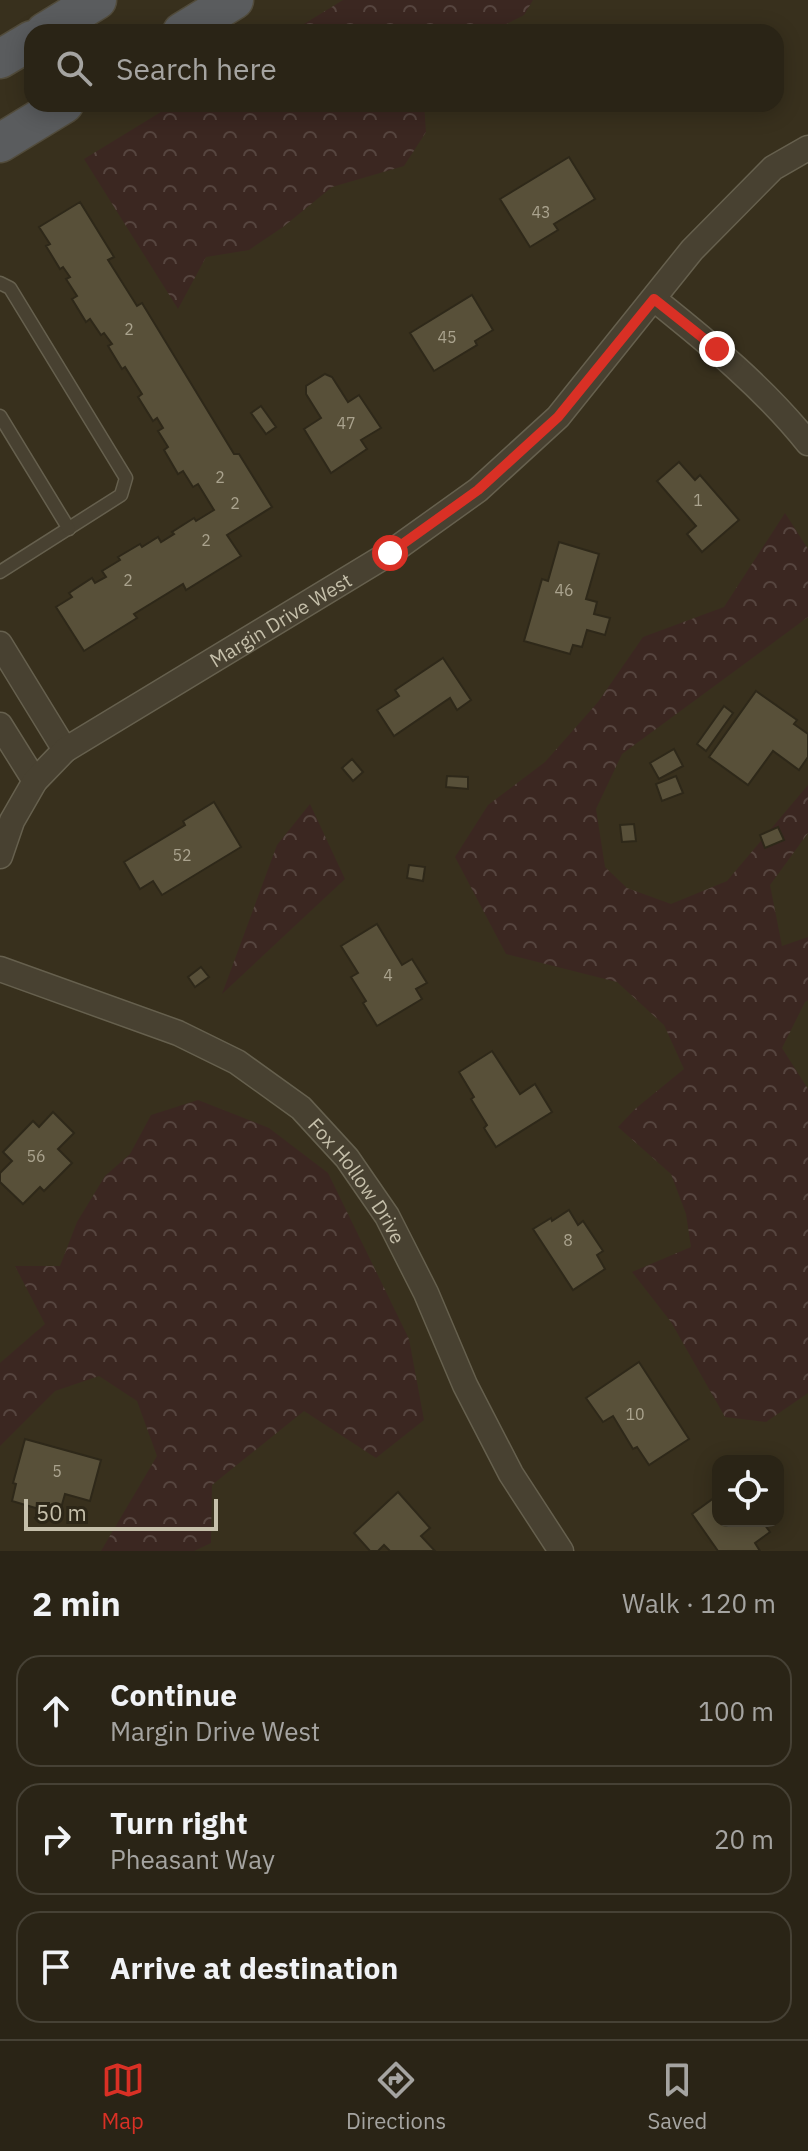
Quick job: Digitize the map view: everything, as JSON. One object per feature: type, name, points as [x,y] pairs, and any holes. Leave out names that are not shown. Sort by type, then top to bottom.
[{"type":"highway","points":[[58,24],[97,0]]},
{"type":"highway","points":[[195,24],[234,0]]},
{"type":"highway","points":[[0,59],[24,45]]},
{"type":"highway","points":[[0,143],[51,112]]},
{"type":"street","name":"Margin Drive West","points":[[0,856],[12,821],[35,781],[65,750],[390,553],[478,490],[558,417],[692,250],[773,168],[808,148]]},
{"type":"street","points":[[654,299],[717,349],[808,443]]},
{"type":"street","points":[[0,644],[65,750]]},
{"type":"street","points":[[0,725],[35,781]]},
{"type":"street","name":"Fox Hollow Drive","points":[[0,969],[178,1033],[237,1062],[301,1108],[347,1158],[387,1216],[426,1293],[465,1385],[511,1474],[561,1551]]},
{"type":"lane","points":[[0,283],[10,288],[126,478],[121,495],[0,572]]},
{"type":"lane","points":[[0,416],[69,529]]},
{"type":"green space","points":[[343,0],[533,0],[524,15],[507,24],[304,24]]},
{"type":"green space","points":[[161,112],[425,112],[426,132],[404,166],[332,187],[249,250],[206,257],[178,309],[84,159]]},
{"type":"green space","points":[[785,513],[808,549],[808,617],[622,754],[596,809],[605,867],[627,888],[671,904],[727,881],[808,785],[808,833],[770,885],[782,946],[808,937],[808,1000],[782,1048],[808,1089],[808,1393],[766,1422],[725,1417],[671,1322],[632,1272],[691,1247],[686,1214],[671,1174],[618,1127],[684,1069],[664,1025],[617,982],[506,954],[455,857],[488,805],[545,762],[598,702],[643,637],[724,607]]},
{"type":"green space","points":[[310,804],[345,879],[222,994],[277,845]]},
{"type":"green space","points":[[198,1100],[269,1128],[328,1173],[409,1339],[424,1420],[376,1458],[304,1411],[212,1485],[211,1543],[194,1551],[101,1551],[157,1456],[137,1401],[99,1376],[55,1391],[0,1446],[0,1363],[45,1324],[15,1266],[60,1266],[77,1222],[105,1176],[130,1154],[151,1115]]},
{"type":"building","points":[[569,157],[595,199],[554,224],[558,230],[530,247],[500,199]]},
{"type":"building","points":[[80,202],[114,257],[108,260],[137,306],[142,303],[234,454],[239,454],[272,507],[227,535],[241,556],[186,590],[183,584],[134,614],[137,618],[84,651],[56,607],[72,597],[69,593],[92,578],[95,583],[106,577],[102,571],[120,560],[118,557],[158,537],[161,542],[194,518],[196,521],[214,510],[198,484],[193,487],[183,471],[178,474],[164,450],[168,447],[158,431],[163,428],[157,418],[153,421],[138,397],[142,394],[108,346],[112,344],[90,319],[86,322],[72,299],[77,296],[66,279],[70,277],[63,267],[60,269],[46,246],[50,244],[39,227]]},
{"type":"building","points":[[472,295],[493,330],[475,341],[477,345],[434,371],[410,333]]},
{"type":"building","points":[[325,374],[332,377],[348,402],[359,395],[381,428],[361,440],[367,449],[331,473],[304,429],[321,418],[306,394],[306,386]]},
{"type":"building","points":[[261,406],[276,427],[266,434],[251,413]]},
{"type":"building","points":[[679,462],[695,480],[700,475],[739,520],[702,552],[687,534],[696,526],[657,481]]},
{"type":"building","points":[[559,542],[599,554],[586,599],[597,602],[594,614],[610,618],[605,635],[587,630],[582,647],[573,645],[570,654],[524,641],[542,579],[548,581]]},
{"type":"building","points":[[443,658],[471,700],[457,710],[450,698],[394,736],[377,710],[399,696],[395,690]]},
{"type":"building","points":[[756,691],[797,720],[794,724],[808,734],[808,757],[799,770],[773,751],[748,785],[709,757]]},
{"type":"building","points":[[724,706],[733,713],[706,751],[697,744]]},
{"type":"building","points":[[674,749],[683,766],[659,779],[650,763]]},
{"type":"building","points":[[352,759],[363,772],[353,781],[342,768]]},
{"type":"building","points":[[447,776],[468,777],[468,789],[446,787]]},
{"type":"building","points":[[676,776],[683,793],[662,801],[656,784]]},
{"type":"building","points":[[214,802],[241,847],[162,895],[153,881],[140,889],[124,862],[185,825],[183,821]]},
{"type":"building","points":[[634,824],[636,841],[622,842],[620,825]]},
{"type":"building","points":[[778,827],[784,840],[765,848],[760,835]]},
{"type":"building","points":[[409,865],[425,867],[423,881],[407,878]]},
{"type":"building","points":[[377,924],[402,965],[412,959],[427,983],[416,989],[422,999],[377,1026],[351,977],[358,973],[341,946]]},
{"type":"building","points":[[201,967],[209,977],[195,987],[188,977]]},
{"type":"building","points":[[492,1051],[520,1094],[535,1084],[552,1112],[496,1147],[459,1072]]},
{"type":"building","points":[[53,1112],[74,1133],[58,1149],[72,1163],[44,1191],[40,1187],[23,1204],[0,1182],[0,1173],[12,1161],[3,1152],[33,1121],[39,1127]]},
{"type":"building","points":[[569,1210],[578,1225],[583,1221],[603,1251],[597,1255],[605,1269],[573,1290],[533,1229]]},
{"type":"building","points":[[639,1362],[689,1439],[649,1465],[637,1447],[633,1449],[613,1416],[603,1422],[586,1398]]},
{"type":"building","points":[[25,1439],[101,1460],[90,1501],[65,1494],[59,1515],[12,1501],[16,1484],[13,1483]]},
{"type":"building","points":[[398,1492],[430,1528],[421,1536],[435,1551],[390,1551],[384,1545],[378,1551],[370,1551],[354,1533]]},
{"type":"building","points":[[712,1499],[712,1527],[766,1527],[770,1532],[755,1543],[760,1551],[718,1551],[692,1514]]},
{"type":"route","points":[[390,553],[478,490],[558,417],[654,299],[717,349]]}]
